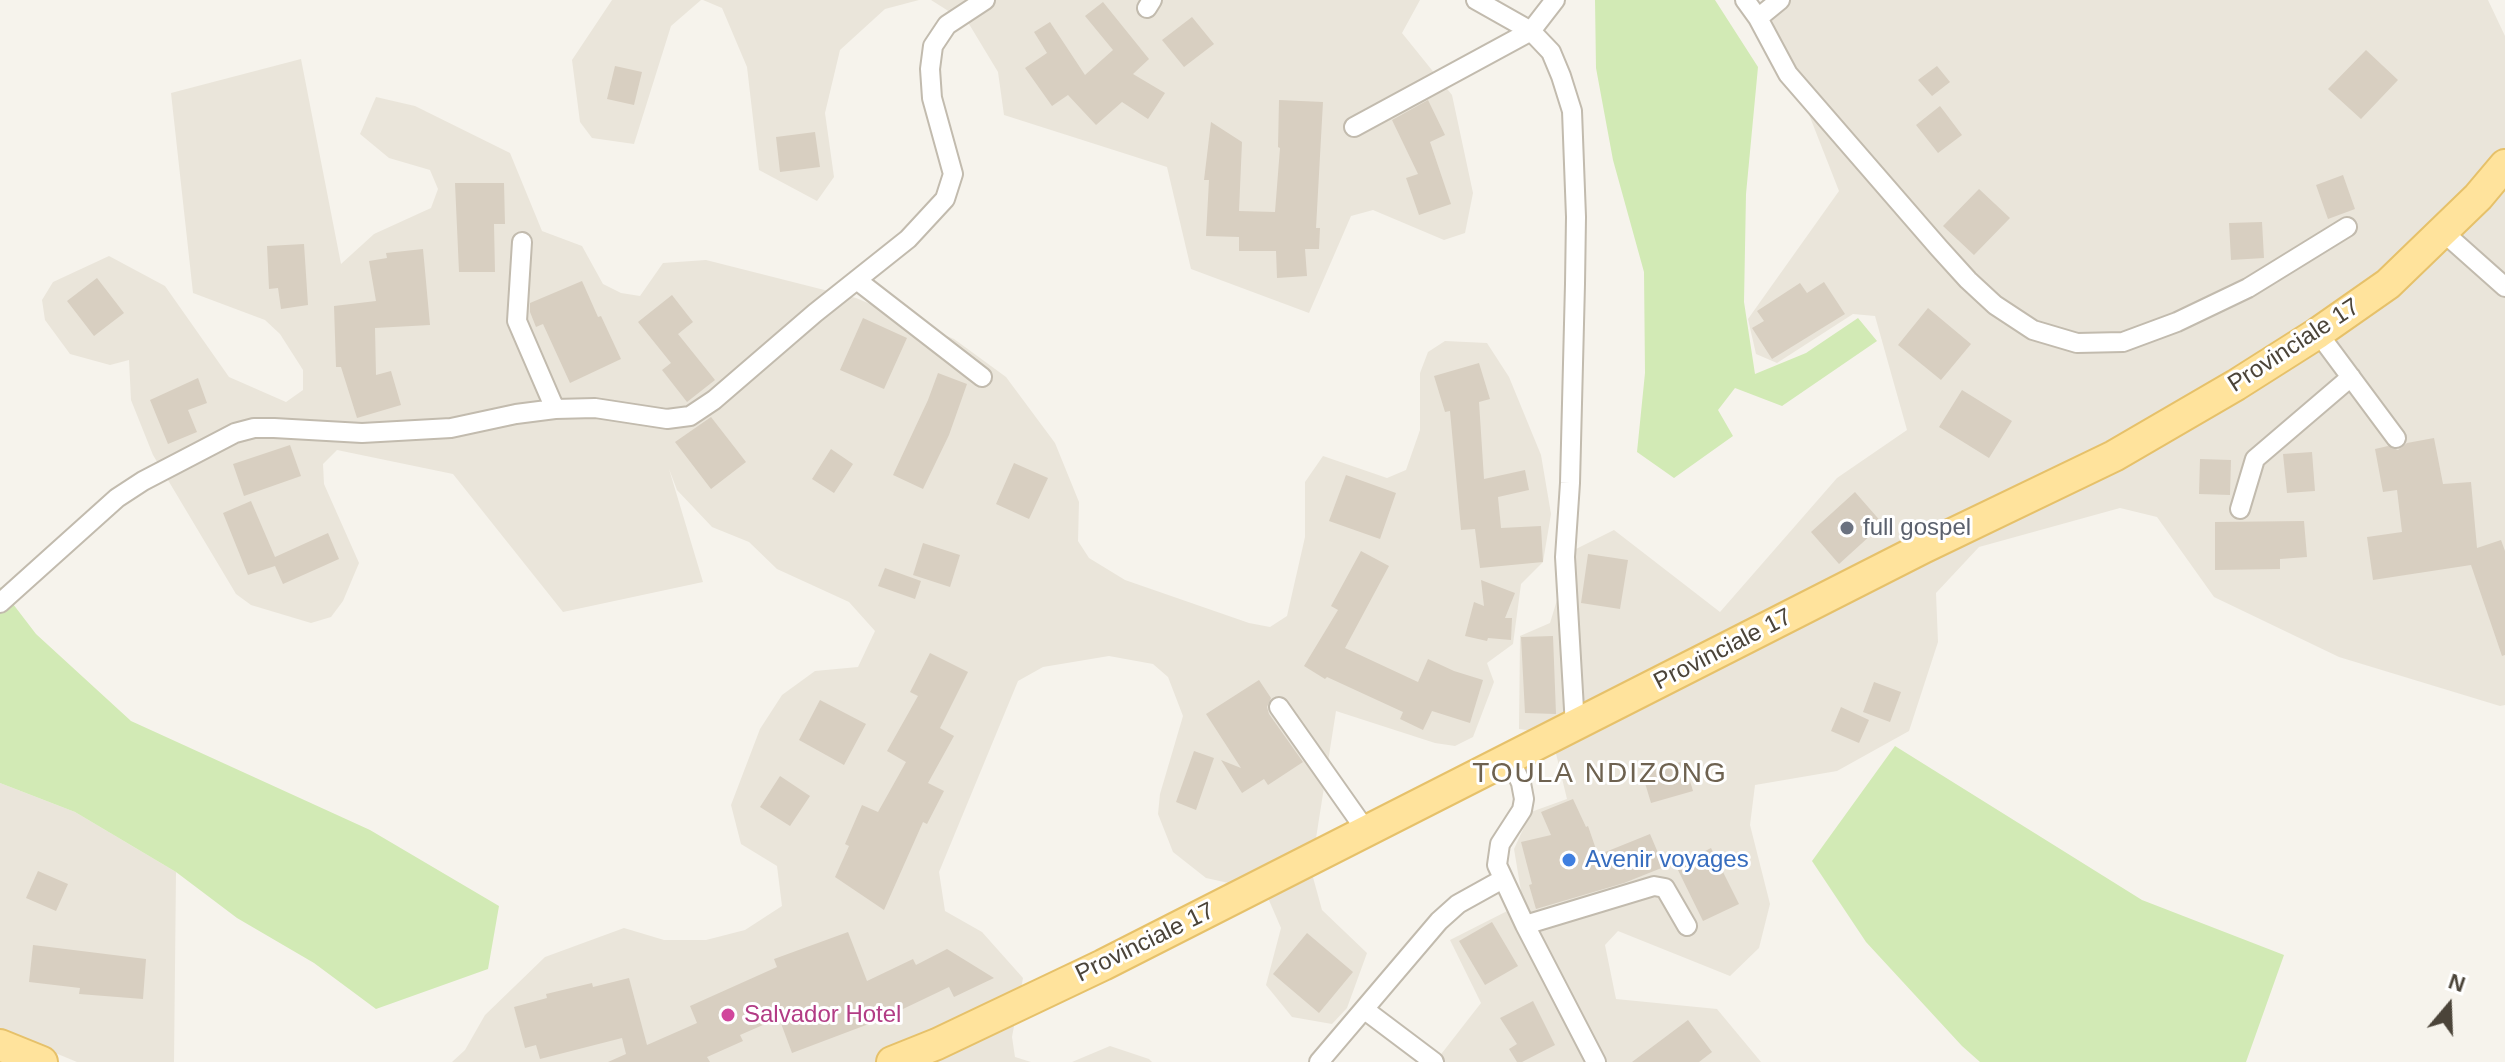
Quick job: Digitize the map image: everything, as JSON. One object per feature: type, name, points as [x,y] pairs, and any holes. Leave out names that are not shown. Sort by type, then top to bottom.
[{"type":"main road","name":"Provinciale 17","points":[[892,1062],[937,1044],[1103,965],[1910,555],[2114,456],[2236,385],[2388,284],[2478,197],[2505,165]]},
{"type":"main road","points":[[0,1045],[42,1062]]},
{"type":"street","points":[[0,603],[117,498],[235,433],[254,428],[362,433],[451,428],[555,409],[595,408],[667,419],[690,416],[714,400],[815,313],[908,239],[945,199],[953,174],[932,98],[930,69],[933,46],[947,25],[985,0]]},
{"type":"street","points":[[1476,0],[1531,31],[1551,52],[1572,111],[1575,284],[1565,557],[1575,726]]},
{"type":"street","points":[[1354,127],[1531,31],[1555,0]]},
{"type":"street","points":[[1745,0],[1788,74],[1939,248],[1995,305],[2033,330],[2077,343],[2123,342],[2177,322],[2248,288],[2347,227]]},
{"type":"street","points":[[1758,18],[1780,0]]},
{"type":"street","points":[[2442,231],[2505,287]]},
{"type":"street","points":[[522,242],[517,321],[555,409]]},
{"type":"street","points":[[858,281],[982,377]]},
{"type":"street","points":[[2318,333],[2396,438]]},
{"type":"street","points":[[2240,509],[2255,459],[2351,377]]},
{"type":"street","points":[[1279,707],[1367,832]]},
{"type":"street","points":[[1510,759],[1521,783],[1524,799],[1522,810],[1500,844],[1497,865],[1596,1062]]},
{"type":"street","points":[[1319,1062],[1439,921],[1458,904],[1503,879]]},
{"type":"street","points":[[1525,925],[1654,886],[1665,888],[1687,926]]},
{"type":"street","points":[[1365,1010],[1434,1062]]},
{"type":"shaded area","points":[[612,0],[701,0],[671,26],[634,144],[592,138],[580,122],[572,60]]},
{"type":"shaded area","points":[[703,0],[919,0],[885,9],[840,50],[825,113],[834,177],[817,201],[759,170],[747,67],[722,8]]},
{"type":"shaded area","points":[[931,0],[1420,0],[1402,33],[1452,95],[1473,193],[1465,233],[1444,240],[1373,210],[1351,216],[1309,313],[1191,269],[1167,167],[1004,115],[998,72],[969,24]]},
{"type":"shaded area","points":[[1764,0],[2488,0],[2505,36],[2505,705],[2339,657],[2214,597],[2157,517],[2120,508],[1979,547],[1936,593],[1938,642],[1909,731],[1837,771],[1755,785],[1750,825],[1770,904],[1759,948],[1730,976],[1618,931],[1605,945],[1616,999],[1717,1009],[1761,1062],[1435,1062],[1481,1003],[1450,940],[1523,903],[1514,849],[1531,812],[1567,799],[1551,733],[1519,729],[1520,636],[1550,623],[1572,551],[1614,530],[1720,612],[1837,478],[1907,430],[1875,316],[1853,314],[1777,363],[1756,354],[1748,319],[1839,191]]},
{"type":"shaded area","points":[[301,59],[341,264],[374,234],[431,208],[438,189],[430,170],[389,158],[360,134],[376,97],[415,106],[510,153],[542,231],[582,246],[603,284],[621,293],[640,296],[663,263],[706,260],[856,298],[954,339],[1006,377],[1055,443],[1079,502],[1078,541],[1089,558],[1125,580],[1249,623],[1270,627],[1287,616],[1305,537],[1305,482],[1323,456],[1387,478],[1406,470],[1420,430],[1420,373],[1428,352],[1445,341],[1487,343],[1509,377],[1541,455],[1551,514],[1543,562],[1521,584],[1513,644],[1487,663],[1494,682],[1473,737],[1455,746],[1435,743],[1336,711],[1311,870],[1322,910],[1367,953],[1347,1008],[1332,1024],[1292,1017],[1266,985],[1281,928],[1265,891],[1206,878],[1173,852],[1158,814],[1160,794],[1183,716],[1168,677],[1153,664],[1109,656],[1043,667],[1018,681],[939,872],[945,911],[982,932],[1023,978],[1012,1037],[1015,1057],[1031,1062],[452,1062],[465,1050],[485,1015],[545,957],[624,928],[664,940],[706,940],[745,930],[782,906],[777,866],[741,844],[731,805],[760,729],[782,695],[815,671],[858,667],[875,631],[849,602],[777,569],[749,542],[712,527],[677,490],[669,469],[703,582],[563,612],[453,474],[337,450],[323,464],[324,484],[359,563],[343,601],[331,617],[311,623],[251,605],[236,594],[153,455],[131,400],[129,360],[110,365],[70,354],[45,320],[42,300],[53,282],[109,256],[165,286],[229,377],[286,402],[303,390],[303,370],[280,334],[265,320],[193,293],[171,93]]},
{"type":"shaded area","points":[[0,783],[75,812],[176,872],[174,1062],[77,1062],[0,1030]]},
{"type":"shaded area","points":[[1110,1046],[1149,1059],[1152,1062],[1072,1062]]},
{"type":"green space","points":[[1595,0],[1715,0],[1758,67],[1746,194],[1744,302],[1755,374],[1806,353],[1858,318],[1877,341],[1782,406],[1735,388],[1718,410],[1733,436],[1674,478],[1637,452],[1645,373],[1644,272],[1613,160],[1596,68]]},
{"type":"green space","points":[[0,587],[36,634],[131,721],[370,830],[499,906],[488,969],[376,1009],[314,963],[237,918],[176,872],[75,812],[0,783]]},
{"type":"green space","points":[[1895,746],[2142,900],[2284,955],[2246,1062],[1980,1062],[1962,1046],[1866,942],[1812,861]]},
{"type":"building","points":[[1103,2],[1149,59],[1133,74],[1165,93],[1148,119],[1122,102],[1096,125],[1068,95],[1052,106],[1025,68],[1047,53],[1034,32],[1050,22],[1085,75],[1113,50],[1085,16]]},
{"type":"building","points":[[1192,17],[1214,44],[1184,67],[1162,40]]},
{"type":"building","points":[[2366,50],[2398,80],[2361,119],[2328,89]]},
{"type":"building","points":[[615,66],[642,72],[634,105],[607,99]]},
{"type":"building","points":[[1937,66],[1950,82],[1932,96],[1918,80]]},
{"type":"building","points":[[1279,100],[1323,102],[1316,228],[1320,228],[1319,249],[1305,249],[1307,276],[1277,278],[1276,251],[1239,251],[1239,237],[1206,236],[1209,180],[1204,180],[1211,122],[1242,142],[1239,211],[1275,212],[1280,148]]},
{"type":"building","points":[[1428,100],[1445,135],[1430,142],[1451,204],[1419,215],[1406,178],[1418,174],[1392,120]]},
{"type":"building","points":[[1940,106],[1962,135],[1938,153],[1916,125]]},
{"type":"building","points":[[815,132],[820,167],[780,172],[776,137]]},
{"type":"building","points":[[2343,175],[2355,209],[2328,219],[2316,185]]},
{"type":"building","points":[[455,183],[504,183],[505,224],[494,224],[495,272],[459,272]]},
{"type":"building","points":[[1979,189],[2010,218],[1974,255],[1943,226]]},
{"type":"building","points":[[2262,222],[2264,258],[2231,260],[2229,223]]},
{"type":"building","points":[[304,244],[308,305],[281,309],[278,288],[269,289],[267,246]]},
{"type":"building","points":[[423,249],[430,325],[375,328],[376,375],[391,371],[401,405],[357,418],[341,367],[336,367],[334,306],[376,301],[369,261],[387,258],[386,253]]},
{"type":"building","points":[[97,278],[124,313],[94,336],[67,301]]},
{"type":"building","points":[[582,281],[621,359],[570,383],[543,324],[536,327],[530,303]]},
{"type":"building","points":[[1824,282],[1845,314],[1772,359],[1752,328],[1764,321],[1757,311],[1800,283],[1807,293]]},
{"type":"building","points":[[672,295],[693,322],[678,334],[715,380],[687,402],[662,370],[671,363],[638,322]]},
{"type":"building","points":[[1928,308],[1971,344],[1941,380],[1898,345]]},
{"type":"building","points":[[863,318],[907,338],[884,389],[840,370]]},
{"type":"building","points":[[1479,363],[1490,399],[1479,402],[1484,479],[1525,470],[1529,490],[1498,497],[1501,528],[1541,526],[1543,562],[1480,568],[1475,529],[1461,530],[1450,411],[1445,412],[1434,376]]},
{"type":"building","points":[[938,373],[967,384],[949,435],[923,489],[893,475]]},
{"type":"building","points":[[198,378],[207,403],[188,410],[197,432],[168,444],[150,400]]},
{"type":"building","points":[[1962,390],[2012,421],[1989,458],[1939,427]]},
{"type":"building","points":[[711,417],[746,462],[711,489],[675,442]]},
{"type":"building","points":[[2434,438],[2443,484],[2471,482],[2477,548],[2501,540],[2505,551],[2505,655],[2502,656],[2471,565],[2373,580],[2367,537],[2402,532],[2397,490],[2383,492],[2375,449],[2388,446],[2398,450],[2407,443]]},
{"type":"building","points":[[290,445],[301,476],[244,496],[233,464]]},
{"type":"building","points":[[831,449],[853,464],[834,493],[812,479]]},
{"type":"building","points":[[2312,452],[2315,491],[2287,493],[2283,454]]},
{"type":"building","points":[[2200,459],[2231,460],[2230,495],[2199,494]]},
{"type":"building","points":[[1014,463],[1048,478],[1029,519],[996,504]]},
{"type":"building","points":[[1346,475],[1396,493],[1380,539],[1329,521]]},
{"type":"building","name":"full gospel","points":[[1855,492],[1883,524],[1839,564],[1811,532]]},
{"type":"building","points":[[251,501],[275,557],[328,533],[339,559],[283,584],[275,566],[248,575],[223,513]]},
{"type":"building","points":[[2304,521],[2307,557],[2280,559],[2280,569],[2215,570],[2215,522]]},
{"type":"building","points":[[923,543],[960,555],[950,587],[913,575]]},
{"type":"building","points":[[1361,551],[1389,566],[1345,648],[1418,682],[1428,659],[1483,680],[1470,723],[1432,711],[1423,730],[1400,719],[1403,712],[1327,677],[1325,679],[1304,666],[1338,610],[1331,606]]},
{"type":"building","points":[[1588,554],[1628,560],[1620,609],[1581,603]]},
{"type":"building","points":[[885,568],[921,581],[915,599],[878,586]]},
{"type":"building","points":[[1481,580],[1515,593],[1505,618],[1512,618],[1511,640],[1488,638],[1487,641],[1465,636],[1474,602],[1484,606]]},
{"type":"building","points":[[1553,636],[1556,714],[1525,713],[1521,637]]},
{"type":"building","points":[[930,653],[968,672],[940,728],[954,736],[928,783],[944,791],[927,824],[923,822],[884,910],[835,877],[862,805],[878,812],[906,762],[887,751],[918,696],[910,692]]},
{"type":"building","points":[[1259,680],[1271,698],[1267,707],[1269,714],[1303,762],[1268,785],[1264,779],[1242,793],[1221,760],[1241,768],[1206,714]]},
{"type":"building","points":[[1874,682],[1901,692],[1890,722],[1863,712]]},
{"type":"building","points":[[820,700],[866,724],[844,765],[799,740]]},
{"type":"building","points":[[1841,707],[1869,720],[1859,743],[1831,731]]},
{"type":"building","points":[[1194,751],[1214,758],[1196,810],[1176,802]]},
{"type":"building","points":[[1684,761],[1693,791],[1651,803],[1642,773]]},
{"type":"building","points":[[780,776],[810,796],[790,826],[760,807]]},
{"type":"building","points":[[1573,799],[1588,826],[1598,855],[1650,834],[1664,867],[1624,883],[1536,909],[1521,842],[1551,835],[1541,812]]},
{"type":"building","points":[[1711,848],[1739,904],[1703,921],[1676,866]]},
{"type":"building","points":[[38,871],[68,884],[56,911],[26,898]]},
{"type":"building","points":[[1492,922],[1518,966],[1485,985],[1459,941]]},
{"type":"building","points":[[848,932],[867,981],[913,959],[916,965],[947,949],[994,978],[954,997],[949,987],[882,1019],[792,1053],[779,1018],[740,1035],[743,1041],[707,1057],[710,1062],[608,1062],[626,1054],[622,1038],[540,1059],[536,1045],[525,1048],[514,1007],[547,998],[546,994],[629,978],[647,1045],[697,1023],[690,1006],[777,967],[774,959]]},
{"type":"building","points":[[1307,933],[1353,972],[1319,1013],[1273,974]]},
{"type":"building","points":[[33,945],[146,959],[143,999],[79,994],[80,988],[29,982]]},
{"type":"building","points":[[1533,1001],[1555,1045],[1517,1062],[1509,1049],[1517,1044],[1500,1018]]},
{"type":"building","points":[[1688,1020],[1712,1052],[1699,1062],[1632,1062]]},
{"type":"place","name":"full gospel","points":[[1847,528]]},
{"type":"place","name":"Avenir voyages","points":[[1569,860]]},
{"type":"place","name":"Salvador Hotel","points":[[728,1015]]},
{"type":"district","name":"TOULA NDIZONG","points":[[1600,774]]}]
